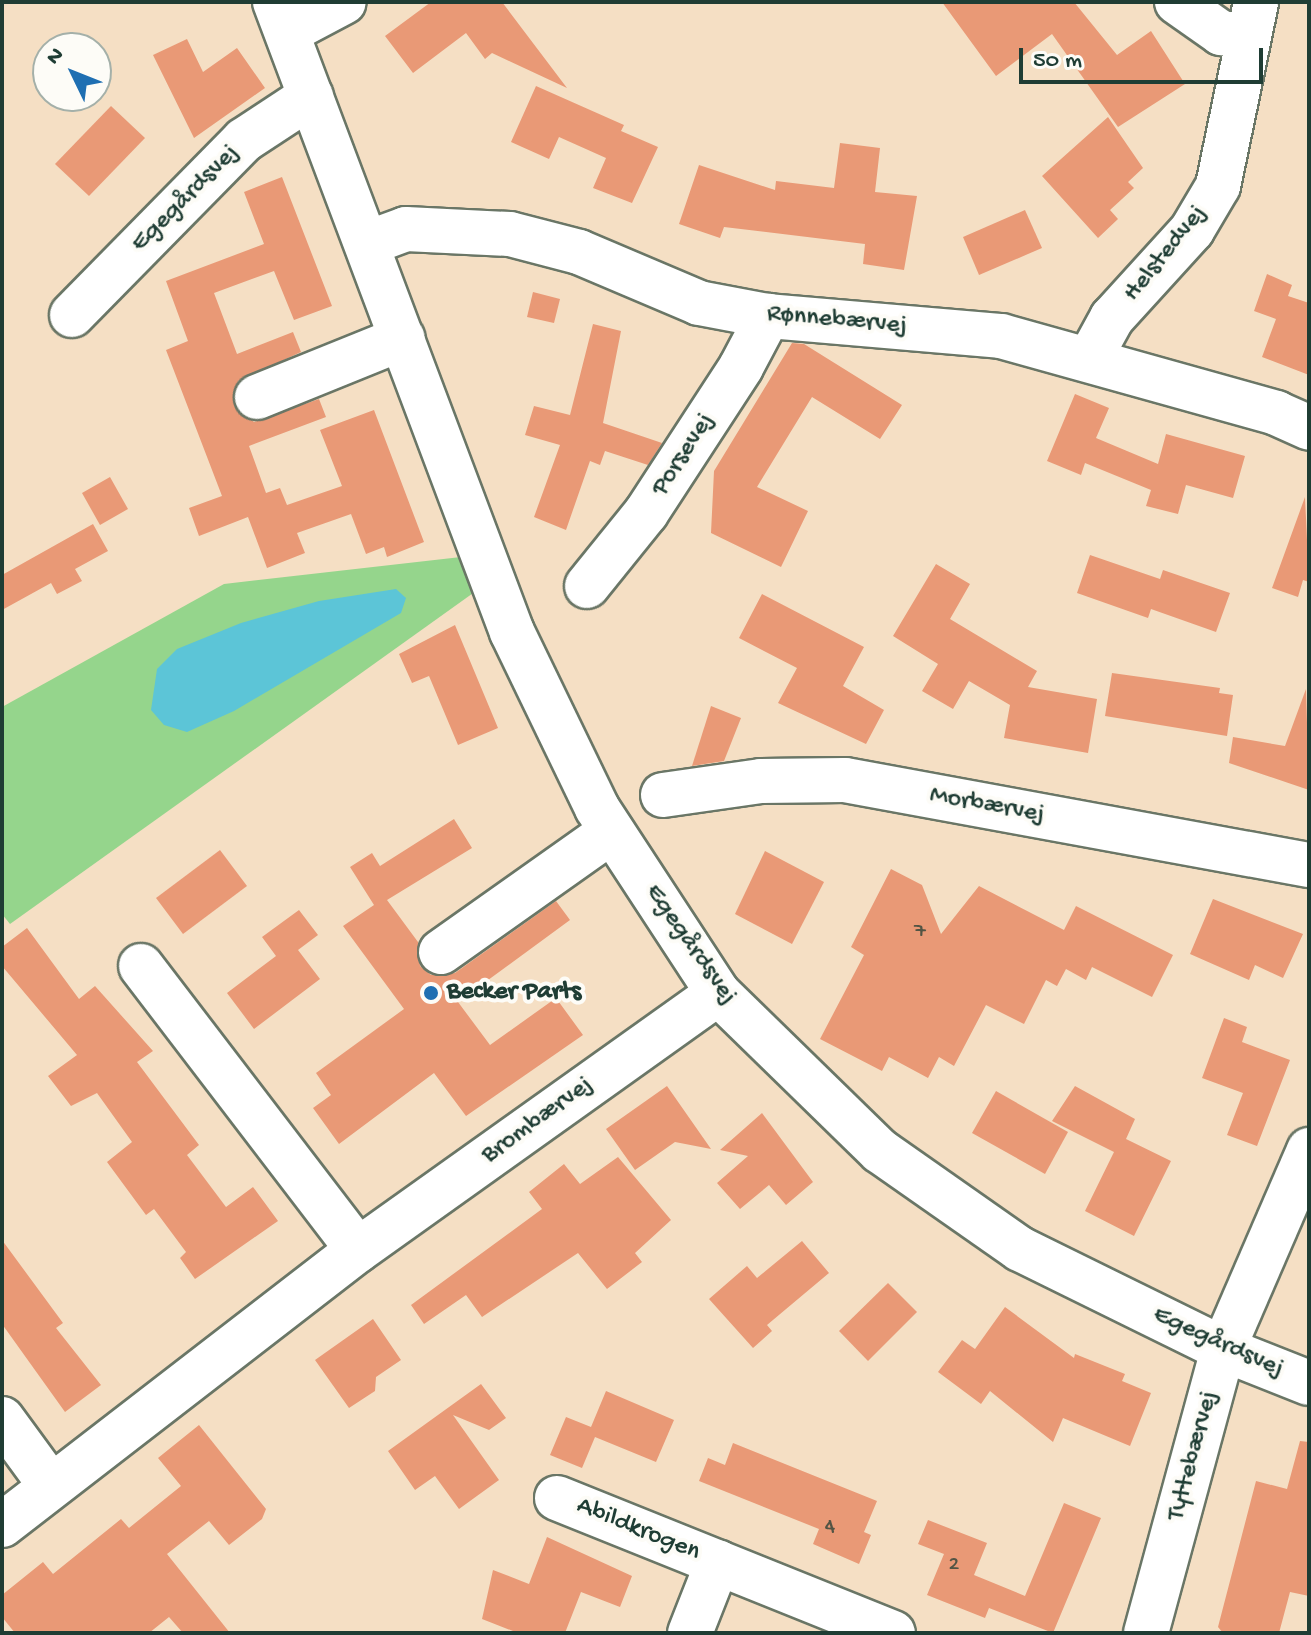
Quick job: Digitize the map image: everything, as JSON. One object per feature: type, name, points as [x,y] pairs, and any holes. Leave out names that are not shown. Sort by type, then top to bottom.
[{"type":"street","points":[[281,17],[344,2]]},
{"type":"street","points":[[1177,2],[1221,33],[1251,19]]},
{"type":"street","name":"Egegårdsvej","points":[[281,17],[512,632],[612,831],[718,993],[880,1151],[1020,1249],[1223,1349],[1309,1383]]},
{"type":"street","name":"Helstedvej","points":[[1090,358],[1112,318],[1192,230],[1218,186],[1251,19]]},
{"type":"street","name":"Egegårdsvej","points":[[72,315],[244,140],[311,96]]},
{"type":"street","name":"Rønnebærvej","points":[[368,243],[406,229],[510,234],[579,252],[699,303],[768,316],[1001,336],[1090,358],[1309,428]]},
{"type":"street","name":"Porsevej","points":[[587,586],[646,513],[741,367],[768,316]]},
{"type":"street","points":[[257,397],[403,338]]},
{"type":"street","name":"Morbærvej","points":[[663,795],[761,781],[845,780],[1309,865]]},
{"type":"street","points":[[441,952],[612,831]]},
{"type":"street","points":[[141,966],[358,1250]]},
{"type":"street","name":"Brombærvej","points":[[2,1525],[358,1250],[718,993]]},
{"type":"street","name":"Tyttebærvej","points":[[1146,1633],[1223,1349],[1309,1150]]},
{"type":"street","points":[[2,1419],[51,1486]]},
{"type":"street","name":"Abildkrogen","points":[[557,1498],[893,1633]]},
{"type":"street","name":"Abildkrogen","points":[[690,1633],[718,1562]]},
{"type":"green space","points":[[461,557],[476,591],[10,924],[2,914],[2,707],[224,584]]},
{"type":"water","points":[[396,589],[406,598],[401,613],[234,711],[187,732],[164,725],[151,710],[157,669],[177,649],[241,623],[319,601]]},
{"type":"building","points":[[431,2],[502,2],[567,88],[492,53],[485,59],[466,33],[413,73],[385,36]]},
{"type":"building","points":[[942,2],[1074,2],[1117,55],[1151,31],[1185,84],[1118,127],[1052,34],[996,76]]},
{"type":"building","points":[[187,39],[203,72],[237,48],[265,88],[194,138],[153,55]]},
{"type":"building","points":[[536,86],[624,125],[621,131],[658,147],[632,203],[593,188],[606,158],[559,137],[549,159],[511,142]]},
{"type":"building","points":[[112,107],[145,138],[89,196],[55,164],[105,112],[112,112]]},
{"type":"building","points":[[1108,117],[1143,168],[1128,182],[1134,188],[1110,210],[1118,219],[1098,238],[1042,176]]},
{"type":"building","points":[[840,143],[880,148],[875,192],[917,196],[904,270],[863,264],[865,244],[724,227],[720,238],[679,224],[699,165],[775,190],[776,181],[834,188]]},
{"type":"building","points":[[282,177],[332,306],[294,320],[274,271],[214,293],[237,354],[293,332],[301,352],[238,381],[234,406],[254,422],[319,399],[326,417],[249,446],[266,493],[280,488],[287,505],[342,486],[320,430],[374,410],[424,542],[387,557],[384,547],[366,554],[351,514],[297,533],[305,553],[267,568],[248,517],[199,536],[189,508],[222,496],[166,350],[188,341],[166,281],[264,244],[244,192]]},
{"type":"building","points":[[1025,210],[1042,248],[979,275],[963,237]]},
{"type":"building","points":[[1267,274],[1292,285],[1288,296],[1309,303],[1309,375],[1262,357],[1276,319],[1254,311]]},
{"type":"building","points":[[533,292],[560,299],[554,323],[527,317]]},
{"type":"building","points":[[593,324],[621,331],[603,423],[662,443],[648,465],[605,451],[600,465],[590,461],[566,530],[534,517],[560,445],[525,435],[534,406],[570,415]]},
{"type":"building","points":[[792,343],[804,344],[902,405],[880,439],[812,397],[757,487],[808,511],[781,567],[711,533],[714,471]]},
{"type":"building","points":[[1075,394],[1109,408],[1096,438],[1158,464],[1166,434],[1245,456],[1233,498],[1186,485],[1178,514],[1146,506],[1151,490],[1085,463],[1081,475],[1047,461]]},
{"type":"building","points":[[110,477],[128,509],[100,525],[82,493]]},
{"type":"building","points":[[1305,497],[1309,582],[1303,580],[1298,597],[1272,588]]},
{"type":"building","points":[[93,524],[108,551],[75,569],[82,581],[57,594],[51,583],[2,610],[2,575]]},
{"type":"building","points":[[1090,555],[1160,579],[1163,570],[1230,593],[1216,632],[1151,609],[1148,618],[1077,593]]},
{"type":"building","points":[[936,564],[970,584],[950,619],[1037,671],[1028,687],[1097,699],[1088,753],[1004,738],[1010,705],[969,681],[953,709],[922,691],[938,664],[893,636]]},
{"type":"building","points":[[762,594],[864,647],[843,686],[884,710],[866,744],[778,703],[797,668],[739,638]]},
{"type":"building","points":[[455,625],[498,728],[458,745],[429,676],[412,683],[399,654]]},
{"type":"building","points":[[1112,673],[1220,688],[1219,693],[1233,695],[1227,736],[1105,716]]},
{"type":"building","points":[[1306,689],[1309,790],[1229,763],[1233,737],[1285,746]]},
{"type":"building","points":[[711,706],[741,718],[724,761],[692,766]]},
{"type":"building","points":[[454,819],[472,848],[387,900],[418,942],[420,966],[431,975],[455,973],[556,901],[570,920],[458,1002],[490,1045],[556,998],[583,1035],[466,1116],[434,1073],[339,1144],[313,1108],[331,1095],[316,1073],[404,1009],[343,926],[374,905],[350,867],[372,853],[380,866]]},
{"type":"building","points":[[220,850],[247,886],[183,934],[156,898]]},
{"type":"building","points":[[765,851],[824,882],[792,944],[735,914]]},
{"type":"building","points":[[891,869],[922,885],[941,934],[979,886],[1064,930],[1076,906],[1173,955],[1152,997],[1092,967],[1086,980],[1066,969],[1057,986],[1046,980],[1024,1024],[986,1005],[954,1066],[939,1057],[928,1078],[889,1057],[882,1071],[820,1039],[864,955],[851,947]]},
{"type":"building","points":[[1213,899],[1303,934],[1283,978],[1255,965],[1249,980],[1190,954]]},
{"type":"building","points":[[299,910],[318,935],[298,950],[320,979],[254,1029],[227,993],[276,956],[262,937]]},
{"type":"building","points":[[27,928],[79,999],[95,986],[153,1051],[137,1062],[199,1145],[187,1155],[226,1207],[253,1187],[278,1221],[195,1279],[180,1258],[186,1252],[154,1209],[146,1215],[107,1162],[132,1142],[97,1093],[71,1106],[48,1076],[77,1055],[2,966],[2,947]]},
{"type":"building","points":[[1224,1018],[1247,1027],[1242,1042],[1290,1060],[1257,1146],[1227,1135],[1243,1093],[1202,1078]]},
{"type":"building","points":[[667,1086],[711,1149],[675,1142],[635,1170],[606,1129]]},
{"type":"building","points":[[1075,1086],[1135,1119],[1126,1139],[1171,1161],[1134,1236],[1085,1211],[1114,1152],[1052,1121]]},
{"type":"building","points":[[996,1091],[1068,1132],[1045,1174],[972,1133]]},
{"type":"building","points":[[762,1113],[813,1182],[786,1205],[769,1185],[740,1209],[717,1183],[748,1156],[720,1150]]},
{"type":"building","points":[[618,1157],[671,1220],[635,1253],[642,1262],[607,1289],[578,1253],[482,1317],[466,1295],[424,1324],[411,1305],[542,1209],[529,1192],[564,1164],[580,1184]]},
{"type":"building","points":[[2,1240],[63,1323],[56,1328],[101,1385],[65,1412],[2,1324]]},
{"type":"building","points":[[802,1241],[829,1273],[767,1325],[772,1331],[753,1348],[709,1299],[747,1266],[757,1278]]},
{"type":"building","points":[[888,1283],[917,1312],[868,1361],[839,1331]]},
{"type":"building","points":[[1005,1307],[1074,1358],[1075,1354],[1125,1374],[1122,1381],[1151,1393],[1130,1446],[1063,1418],[1053,1442],[990,1391],[981,1404],[938,1372],[962,1340],[975,1349]]},
{"type":"building","points":[[373,1319],[401,1360],[376,1377],[375,1391],[349,1408],[315,1360]]},
{"type":"building","points":[[481,1384],[506,1418],[489,1430],[453,1415],[499,1480],[459,1509],[435,1476],[415,1490],[388,1451]]},
{"type":"building","points":[[606,1391],[674,1420],[656,1462],[595,1437],[582,1468],[550,1455],[566,1417],[591,1427]]},
{"type":"building","points":[[199,1425],[266,1509],[262,1519],[229,1545],[209,1521],[167,1554],[230,1633],[183,1633],[169,1617],[149,1633],[15,1633],[2,1617],[2,1595],[43,1562],[53,1574],[121,1519],[129,1528],[181,1486],[158,1458]]},
{"type":"building","points":[[1300,1441],[1309,1442],[1309,1596],[1290,1592],[1279,1633],[1223,1633],[1218,1627],[1256,1481],[1287,1489]]},
{"type":"building","points":[[733,1443],[877,1501],[864,1532],[871,1535],[859,1564],[813,1544],[819,1529],[699,1481],[708,1458],[725,1465]]},
{"type":"building","points":[[1064,1503],[1101,1518],[1053,1633],[989,1608],[985,1618],[927,1595],[944,1554],[918,1544],[928,1520],[987,1543],[974,1575],[1025,1596]]},
{"type":"building","points":[[547,1537],[632,1576],[620,1607],[581,1592],[565,1633],[518,1633],[482,1619],[493,1570],[529,1584]]},
{"type":"place","name":"Becker Parts","points":[[431,993]]}]
